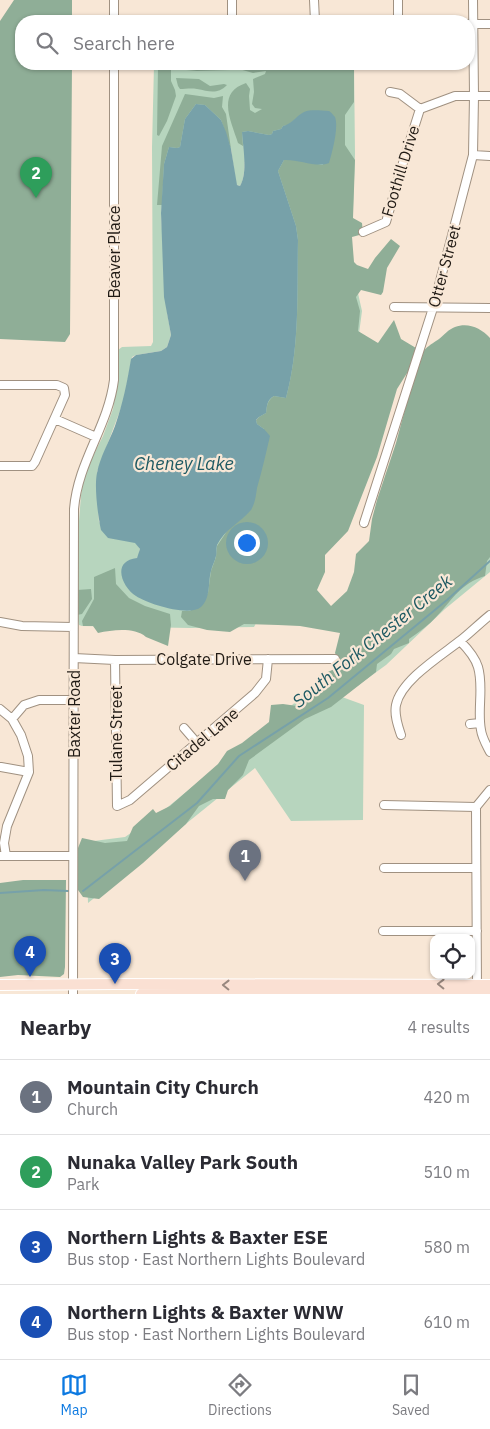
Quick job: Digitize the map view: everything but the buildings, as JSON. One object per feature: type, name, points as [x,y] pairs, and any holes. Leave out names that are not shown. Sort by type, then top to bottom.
[{"type":"main road","points":[[0,985],[73,989],[477,991],[490,993]]},
{"type":"main road","points":[[141,994],[477,991],[490,985]]},
{"type":"street","points":[[114,0],[114,15]]},
{"type":"street","points":[[232,0],[232,15]]},
{"type":"street","points":[[314,0],[314,15]]},
{"type":"street","points":[[398,0],[398,15]]},
{"type":"street","name":"Otter Street","points":[[472,15],[473,0]]},
{"type":"street","points":[[475,24],[490,24]]},
{"type":"street","name":"Beaver Place","points":[[96,437],[109,407],[114,380],[114,70]]},
{"type":"street","name":"Otter Street","points":[[364,523],[433,308],[472,155],[473,70]]},
{"type":"street","points":[[390,92],[400,94],[420,109]]},
{"type":"street","name":"Foothill Drive","points":[[363,232],[386,222],[420,109],[455,96],[490,96]]},
{"type":"street","points":[[472,155],[490,156]]},
{"type":"street","points":[[394,307],[490,308]]},
{"type":"street","points":[[0,385],[57,385],[64,388],[65,395],[32,466],[0,466]]},
{"type":"street","points":[[55,419],[96,437]]},
{"type":"street","name":"Baxter Road","points":[[73,989],[75,497],[83,467],[96,437]]},
{"type":"street","points":[[402,735],[397,723],[396,704],[403,690],[430,663],[490,615]]},
{"type":"street","points":[[0,622],[22,626],[73,627]]},
{"type":"street","points":[[460,640],[478,666],[481,681],[481,732],[490,752]]},
{"type":"street","name":"Colgate Drive","points":[[74,658],[115,660],[335,659]]},
{"type":"street","name":"Citadel Lane","points":[[116,806],[130,800],[256,693],[266,678],[268,659]]},
{"type":"street","name":"Tulane Street","points":[[115,660],[116,806]]},
{"type":"street","points":[[12,719],[24,704],[39,700],[74,700]]},
{"type":"street","points":[[0,709],[12,719],[21,735],[28,756],[29,772],[7,826],[3,856],[73,856]]},
{"type":"street","points":[[470,724],[480,723]]},
{"type":"street","points":[[184,728],[197,743]]},
{"type":"street","points":[[1,766],[29,772]]},
{"type":"street","points":[[477,991],[476,807],[490,790]]},
{"type":"street","points":[[384,805],[476,807]]},
{"type":"street","points":[[384,868],[476,868]]},
{"type":"street","points":[[384,931],[477,931]]},
{"type":"green space","points":[[14,0],[72,0],[72,15],[15,15],[15,70],[72,70],[70,334],[65,342],[0,339],[0,21]]},
{"type":"green space","points":[[154,70],[354,70],[355,154],[351,262],[362,311],[343,455],[254,627],[190,628],[79,625],[76,592],[79,521],[85,472],[103,436],[113,409],[117,384],[118,350],[122,347],[151,346],[153,342],[152,147]],"holes":[[[231,149],[236,184],[240,186],[244,174],[244,154],[259,417],[123,579],[139,555],[140,549],[136,543],[99,522],[97,472],[124,400],[132,357],[161,351],[167,347],[171,335],[167,312],[161,213],[163,198]]]},
{"type":"green space","points":[[158,70],[171,70],[171,81],[176,96],[167,121],[159,136],[157,135]]},
{"type":"green space","points":[[186,70],[231,70],[197,71]]},
{"type":"green space","points":[[242,70],[354,70],[354,102],[345,115],[345,145],[355,160],[353,218],[362,223],[363,234],[352,237],[354,262],[368,269],[391,239],[400,246],[387,268],[381,295],[361,290],[356,297],[360,311],[358,331],[378,343],[394,320],[401,339],[416,348],[409,370],[397,389],[377,457],[348,531],[325,555],[325,572],[317,590],[331,606],[347,591],[354,572],[356,554],[369,541],[377,500],[396,443],[419,357],[428,346],[451,329],[465,325],[483,331],[490,338],[490,557],[487,561],[485,576],[463,587],[431,622],[409,639],[409,643],[394,649],[391,654],[377,664],[376,672],[331,707],[305,719],[249,760],[243,775],[228,790],[225,799],[213,799],[199,806],[186,824],[99,899],[83,897],[78,890],[78,848],[82,838],[105,843],[127,841],[133,827],[153,809],[156,813],[170,806],[218,764],[227,751],[242,743],[269,722],[271,705],[297,706],[296,699],[299,694],[315,690],[319,676],[341,666],[335,653],[340,633],[300,626],[244,624],[230,632],[207,630],[188,625],[181,617],[182,611],[190,611],[208,593],[217,546],[229,528],[241,519],[264,429],[257,424],[256,420],[266,413],[268,403],[274,396],[286,398],[296,339],[298,240],[296,226],[278,171],[284,160],[293,159],[323,165],[303,113],[288,125],[273,131],[269,135],[248,131],[242,132],[243,146],[238,143],[232,126],[228,101],[231,94],[237,88],[246,83],[250,89],[250,110],[255,113],[262,109],[255,108],[252,104],[254,92],[253,79],[265,74],[266,71],[253,73]]},
{"type":"green space","points":[[176,78],[199,79],[210,86],[227,85],[213,92],[180,89]]},
{"type":"green space","points":[[185,94],[214,98],[223,96],[222,107],[226,114],[231,149],[221,120],[205,105],[196,104],[185,119],[180,147],[169,147],[164,164],[162,205],[157,205],[162,146]]},
{"type":"green space","points":[[490,482],[490,572],[445,609],[386,665],[342,697],[364,705],[363,820],[291,821],[255,768],[88,903],[86,842],[125,837],[163,811],[337,668],[356,626]]},
{"type":"green space","points":[[115,568],[116,584],[129,598],[145,606],[170,614],[171,625],[168,646],[136,632],[117,630],[98,633],[93,626],[83,626],[82,621],[94,599],[94,577]]},
{"type":"green space","points":[[91,589],[92,599],[82,614],[77,615],[77,590]]},
{"type":"green space","points":[[23,880],[66,880],[65,967],[64,974],[60,977],[18,975],[0,977],[0,883]]},
{"type":"water","name":"Cheney Lake","points":[[196,104],[205,105],[221,120],[231,149],[237,185],[240,186],[244,174],[242,132],[248,131],[269,135],[273,131],[289,124],[304,112],[313,110],[329,111],[335,117],[336,127],[329,163],[313,164],[284,160],[278,171],[296,226],[298,240],[296,339],[290,379],[286,398],[274,396],[268,403],[266,413],[256,420],[257,424],[270,436],[252,508],[247,515],[220,539],[211,569],[206,599],[201,607],[187,611],[168,608],[142,599],[127,587],[123,581],[122,569],[129,560],[137,558],[140,549],[135,543],[108,538],[101,530],[96,486],[100,461],[115,426],[131,359],[136,355],[161,351],[167,347],[171,335],[164,297],[161,213],[164,164],[169,147],[180,147],[185,119]]},
{"type":"waterway","name":"South Fork Chester Creek","points":[[83,891],[197,803],[239,756],[328,698],[447,600],[490,561]]},
{"type":"waterway","name":"South Fork Chester Creek","points":[[0,893],[44,890],[68,891]]},
{"type":"place","name":"Nunaka Valley Park South","points":[[36,198]]},
{"type":"place","name":"Mountain City Church","points":[[245,881]]},
{"type":"place","name":"Northern Lights & Baxter WNW","points":[[30,977]]},
{"type":"place","name":"Northern Lights & Baxter ESE","points":[[115,984]]}]
